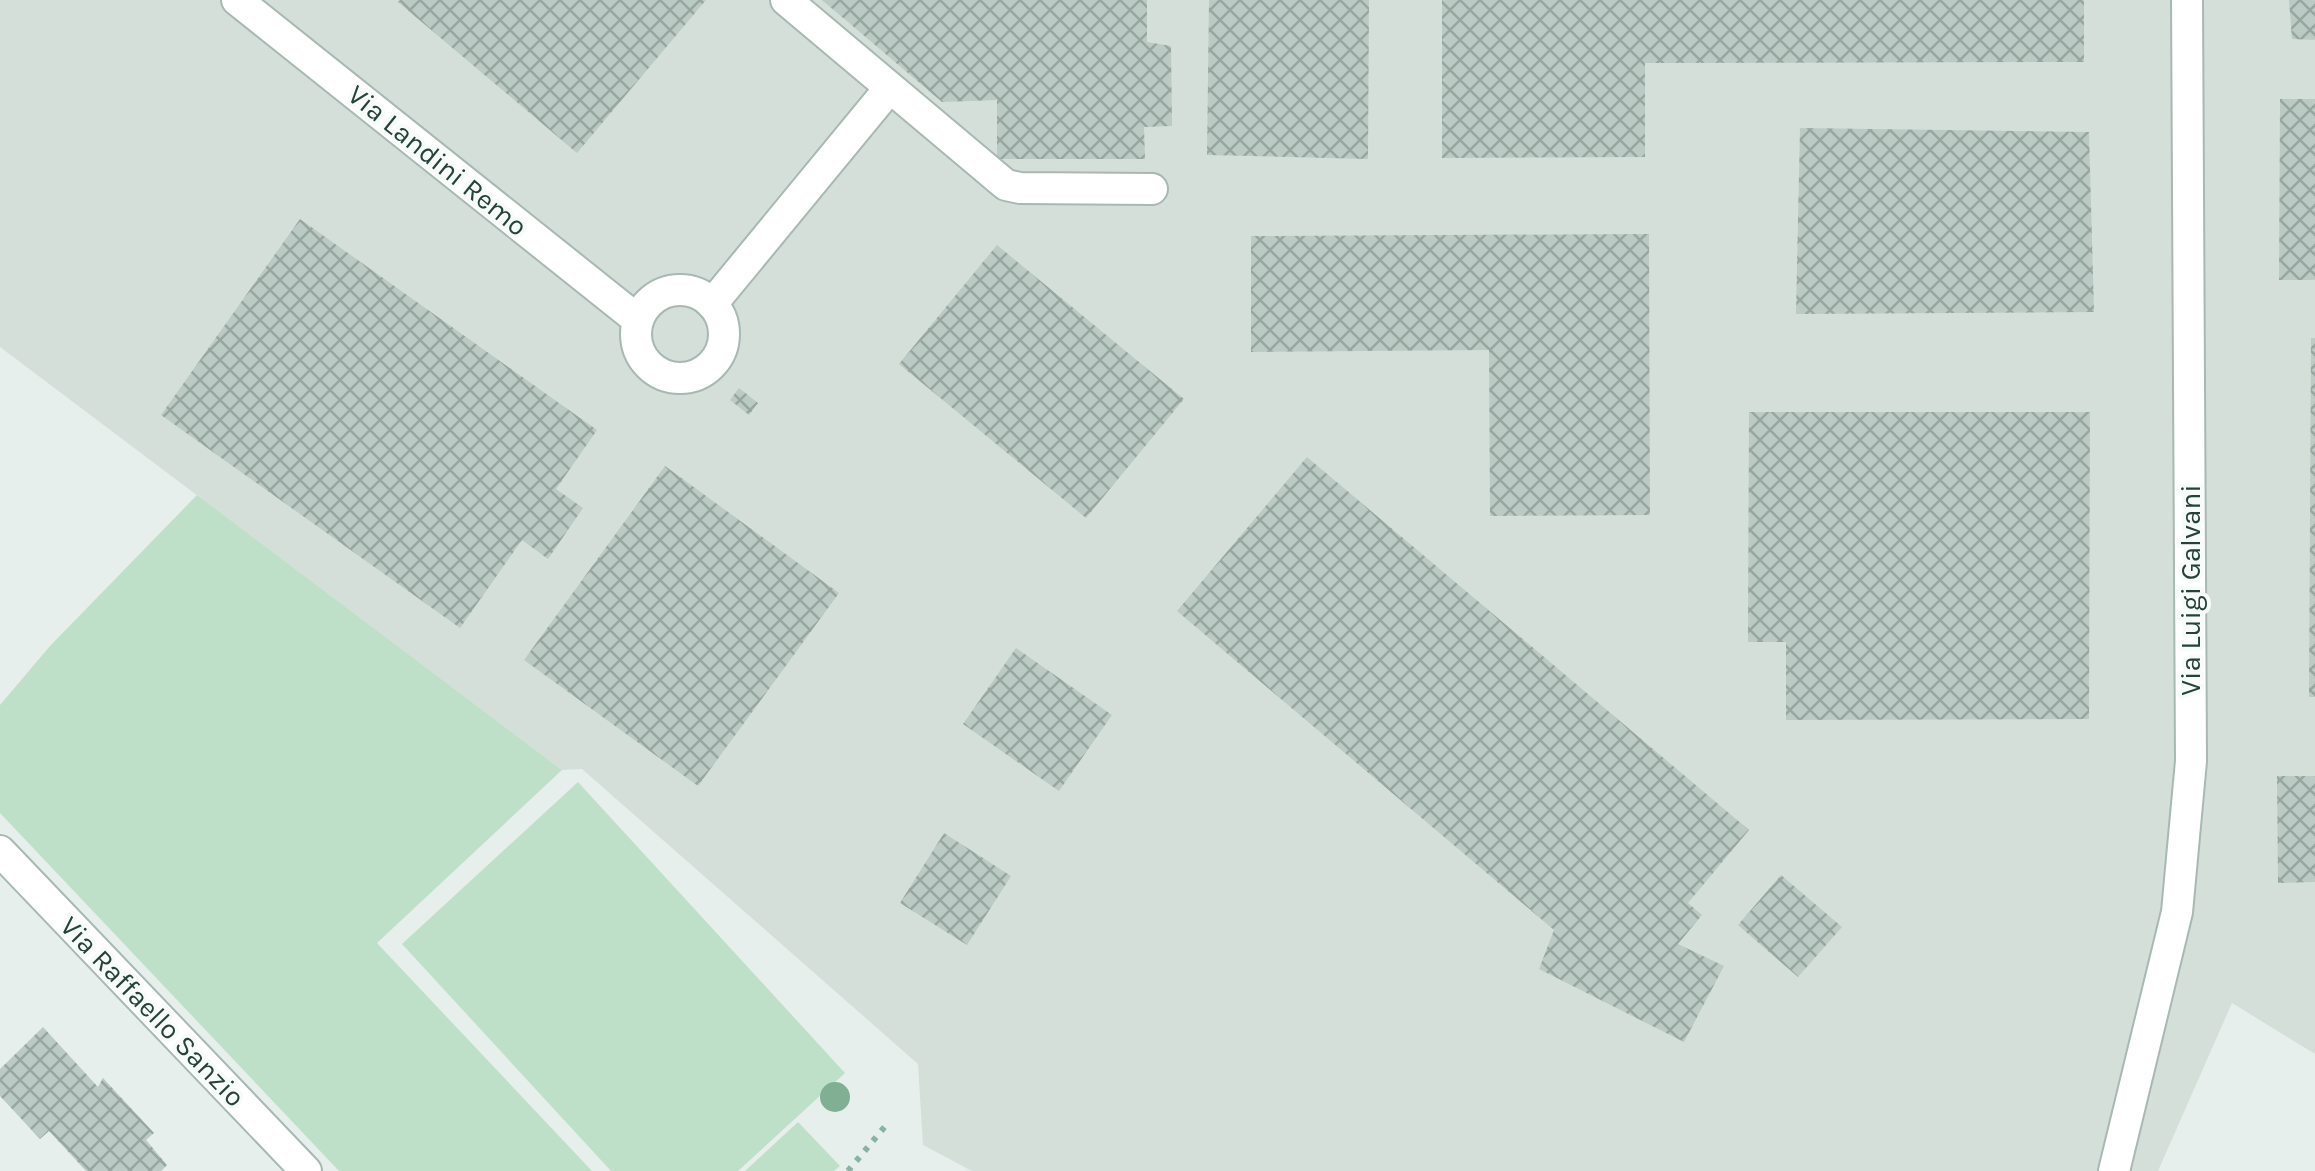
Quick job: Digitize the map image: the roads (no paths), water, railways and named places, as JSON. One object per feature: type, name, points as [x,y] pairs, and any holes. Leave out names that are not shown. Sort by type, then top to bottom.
[{"type":"street","name":"Via Landini Remo","points":[[237,0],[638,320]]},
{"type":"street","points":[[786,0],[1006,185],[1152,190]]},
{"type":"street","name":"Via Luigi Galvani","points":[[2114,1171],[2178,912],[2191,761],[2187,0]]},
{"type":"street","points":[[712,304],[880,100]]},
{"type":"street","points":[[680,290],[696,293],[712,304],[724,326],[719,355],[710,366],[699,374],[672,378],[647,365],[636,339],[638,320],[652,300],[680,290]]},
{"type":"street","name":"Via Raffaello Sanzio","points":[[0,851],[306,1171]]}]
